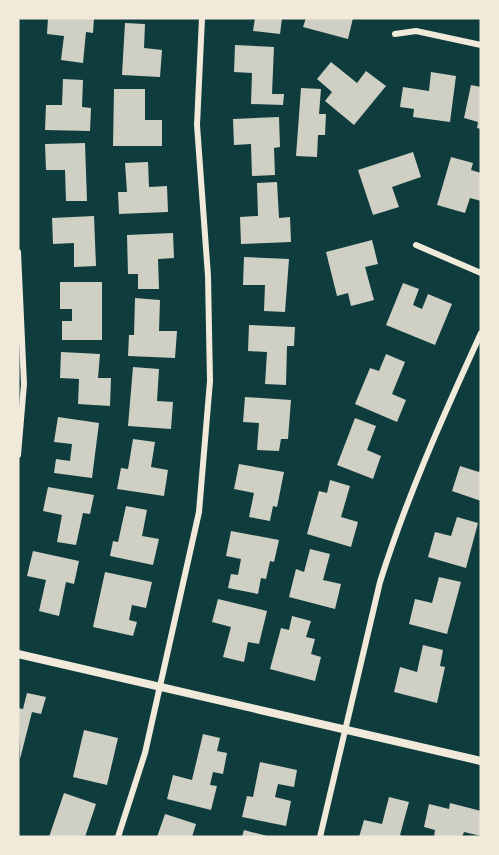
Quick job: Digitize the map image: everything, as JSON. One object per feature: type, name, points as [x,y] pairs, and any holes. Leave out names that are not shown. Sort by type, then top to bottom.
[{"type":"street","points":[[118,837],[145,753],[199,512],[210,381],[208,276],[197,125],[202,18]]},
{"type":"street","points":[[395,34],[416,31],[481,45]]},
{"type":"street","points":[[416,245],[481,273]]},
{"type":"street","points":[[18,252],[24,384],[18,456]]},
{"type":"street","points":[[320,837],[348,731],[381,582],[393,540],[439,425],[481,333]]},
{"type":"street","points":[[18,654],[481,761]]},
{"type":"building","points":[[48,18],[94,18],[93,33],[86,32],[83,63],[61,60],[64,36],[47,34]]},
{"type":"building","points":[[255,18],[282,18],[280,34],[253,31]]},
{"type":"building","points":[[306,18],[353,18],[348,39],[303,27]]},
{"type":"building","points":[[125,23],[145,24],[144,48],[162,50],[160,77],[122,75]]},
{"type":"building","points":[[235,45],[274,47],[272,94],[284,94],[283,105],[251,104],[252,73],[234,72]]},
{"type":"building","points":[[331,62],[357,83],[366,71],[386,86],[354,125],[325,101],[332,92],[317,79]]},
{"type":"building","points":[[431,72],[456,76],[450,122],[413,117],[414,109],[400,107],[403,87],[429,91]]},
{"type":"building","points":[[63,79],[83,80],[82,107],[91,108],[90,131],[45,130],[46,105],[62,105]]},
{"type":"building","points":[[471,85],[481,87],[481,129],[477,128],[478,122],[464,118]]},
{"type":"building","points":[[301,88],[321,89],[319,114],[326,114],[325,135],[318,135],[317,157],[296,156]]},
{"type":"building","points":[[114,89],[145,89],[145,120],[162,120],[162,146],[113,146]]},
{"type":"building","points":[[279,117],[280,147],[274,148],[275,175],[252,176],[251,144],[234,145],[233,119]]},
{"type":"building","points":[[85,143],[87,201],[66,201],[65,170],[46,170],[45,144]]},
{"type":"building","points":[[413,152],[421,177],[392,187],[399,207],[373,215],[358,170]]},
{"type":"building","points":[[451,157],[473,163],[471,170],[481,173],[481,201],[470,198],[465,213],[437,205]]},
{"type":"building","points":[[148,162],[149,187],[167,186],[168,212],[119,214],[118,192],[127,192],[125,163]]},
{"type":"building","points":[[277,182],[279,218],[290,217],[291,242],[241,244],[240,217],[258,216],[257,183]]},
{"type":"building","points":[[94,216],[96,266],[74,267],[74,243],[53,244],[52,218]]},
{"type":"building","points":[[173,233],[174,258],[158,259],[159,289],[138,289],[138,274],[128,274],[127,235]]},
{"type":"building","points":[[372,240],[378,264],[365,267],[374,300],[351,306],[348,293],[337,296],[326,252]]},
{"type":"building","points":[[244,257],[289,259],[285,312],[264,311],[265,285],[243,285]]},
{"type":"building","points":[[60,282],[102,282],[102,340],[62,340],[62,321],[72,321],[72,309],[60,309]]},
{"type":"building","points":[[403,283],[419,289],[413,305],[422,309],[428,294],[452,304],[435,345],[386,325]]},
{"type":"building","points":[[135,298],[160,300],[159,331],[177,331],[175,358],[128,356],[129,335],[134,335]]},
{"type":"building","points":[[249,325],[295,327],[294,346],[287,346],[286,385],[265,384],[267,352],[248,351]]},
{"type":"building","points":[[61,352],[100,354],[98,378],[111,378],[110,406],[78,404],[79,379],[60,378]]},
{"type":"building","points":[[386,354],[405,362],[392,394],[406,400],[397,422],[355,404],[370,368],[379,371]]},
{"type":"building","points":[[133,367],[159,369],[157,401],[173,402],[171,429],[128,426]]},
{"type":"building","points":[[245,397],[291,400],[288,439],[281,439],[279,451],[257,450],[259,423],[243,422]]},
{"type":"building","points":[[58,417],[99,423],[92,478],[54,473],[56,459],[70,461],[72,444],[54,442]]},
{"type":"building","points":[[355,418],[376,426],[367,450],[381,456],[373,479],[337,465]]},
{"type":"building","points":[[133,439],[155,442],[151,467],[168,470],[164,496],[117,489],[121,468],[128,469]]},
{"type":"building","points":[[239,464],[284,472],[277,507],[273,506],[270,521],[249,517],[254,493],[234,489]]},
{"type":"building","points":[[460,466],[479,472],[481,467],[481,501],[452,491]]},
{"type":"building","points":[[330,480],[350,486],[341,517],[358,522],[351,547],[307,534],[319,491],[327,493]]},
{"type":"building","points":[[48,487],[94,495],[90,514],[83,513],[76,545],[57,542],[62,515],[43,511]]},
{"type":"building","points":[[126,506],[147,510],[142,536],[159,539],[153,565],[110,556],[113,541],[118,542]]},
{"type":"building","points":[[457,517],[478,523],[466,568],[428,557],[435,532],[451,536]]},
{"type":"building","points":[[231,531],[279,540],[274,562],[270,561],[266,579],[261,578],[258,594],[228,588],[231,574],[238,575],[241,559],[226,556]]},
{"type":"building","points":[[310,549],[330,554],[323,580],[341,584],[335,609],[289,597],[296,569],[304,572]]},
{"type":"building","points":[[33,551],[79,561],[74,584],[66,582],[59,616],[39,611],[46,580],[27,576]]},
{"type":"building","points":[[105,572],[152,582],[146,608],[132,605],[129,620],[137,622],[133,636],[93,627]]},
{"type":"building","points":[[439,577],[461,582],[447,634],[409,624],[415,599],[432,603]]},
{"type":"building","points":[[218,599],[267,611],[259,644],[248,642],[244,662],[223,657],[231,627],[212,622]]},
{"type":"building","points":[[292,616],[311,621],[306,637],[315,639],[311,654],[321,657],[315,681],[270,669],[281,628],[289,630]]},
{"type":"building","points":[[423,645],[443,650],[440,666],[445,667],[437,703],[394,692],[400,667],[417,672]]},
{"type":"building","points":[[27,693],[46,697],[41,714],[32,712],[20,759],[18,708],[23,709]]},
{"type":"building","points":[[84,730],[118,738],[107,785],[73,777]]},
{"type":"building","points":[[203,734],[220,738],[217,751],[227,753],[223,774],[213,772],[210,785],[217,786],[211,810],[167,799],[173,775],[192,780]]},
{"type":"building","points":[[260,762],[297,770],[294,787],[278,784],[275,797],[291,801],[286,826],[242,817],[247,796],[253,797]]},
{"type":"building","points":[[64,793],[96,804],[85,837],[49,837]]},
{"type":"building","points":[[389,797],[409,802],[400,835],[405,837],[359,837],[364,820],[382,824]]},
{"type":"building","points":[[450,803],[481,811],[481,836],[464,832],[462,837],[434,837],[435,830],[424,827],[429,804],[449,809]]},
{"type":"building","points":[[165,814],[196,824],[192,837],[157,837]]},
{"type":"building","points":[[244,830],[267,836],[267,837],[242,837]]}]
